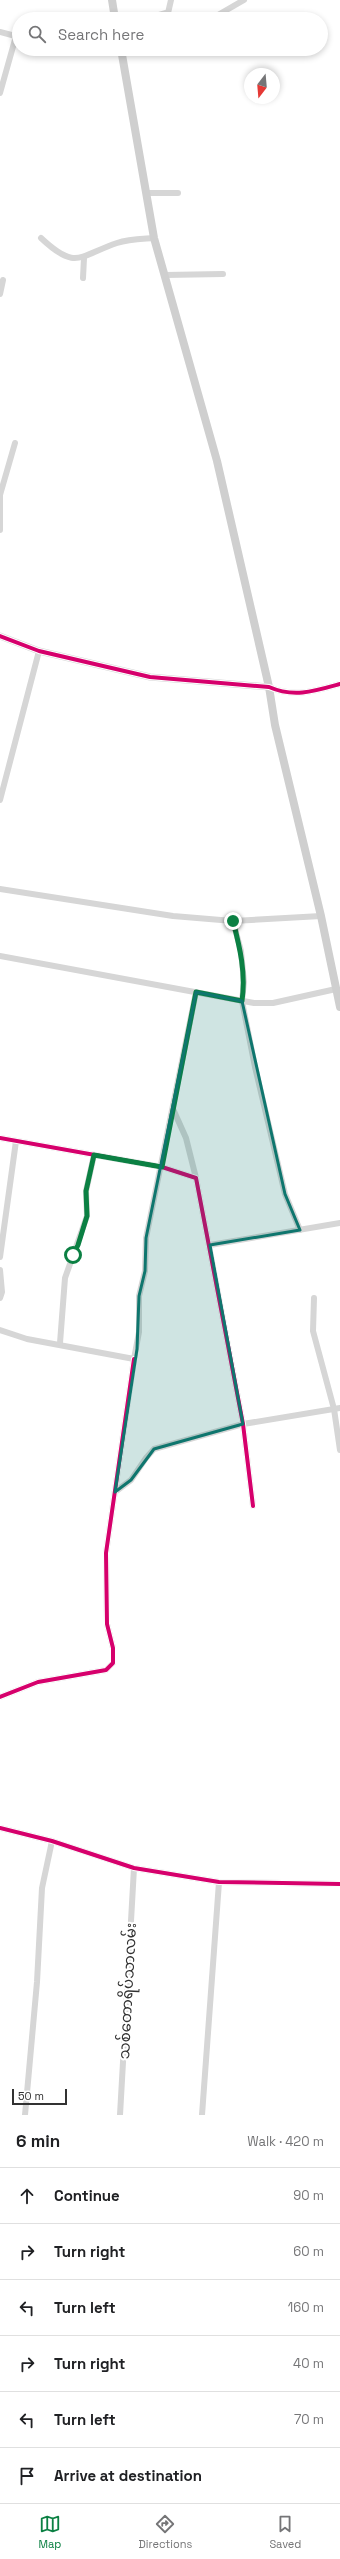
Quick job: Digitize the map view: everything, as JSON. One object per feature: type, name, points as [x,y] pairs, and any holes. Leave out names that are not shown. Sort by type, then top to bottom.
[{"type":"main road","points":[[112,0],[114,12]]},
{"type":"main road","points":[[122,56],[154,238],[217,461],[269,687],[275,725],[321,916],[340,1003]]},
{"type":"street","points":[[168,12],[171,0]]},
{"type":"street","points":[[223,12],[244,0]]},
{"type":"street","points":[[0,32],[12,36]]},
{"type":"street","points":[[0,94],[12,54]]},
{"type":"street","points":[[146,193],[178,192]]},
{"type":"street","points":[[41,238],[58,252],[67,257],[84,258],[117,242],[154,238]]},
{"type":"street","points":[[83,278],[84,258]]},
{"type":"street","points":[[165,275],[223,274]]},
{"type":"street","points":[[0,294],[3,280]]},
{"type":"street","points":[[0,530],[0,495],[15,443]]},
{"type":"street","points":[[0,636],[38,651],[150,677],[269,687],[283,693],[307,693],[340,684]]},
{"type":"street","points":[[0,800],[38,651]]},
{"type":"street","points":[[0,888],[120,909],[233,921],[321,916]]},
{"type":"street","points":[[233,921],[241,951],[244,982],[242,1001],[285,1194],[300,1230]]},
{"type":"street","points":[[0,956],[242,1001],[273,1003],[336,989]]},
{"type":"street","points":[[0,1697],[38,1682],[106,1670],[113,1663],[112,1648],[106,1624],[106,1553],[139,1332],[139,1296],[145,1271],[146,1238],[162,1167],[196,992]]},
{"type":"street","points":[[173,1110],[186,1138],[210,1245],[243,1424],[253,1506]]},
{"type":"street","points":[[0,1138],[162,1167],[196,1178]]},
{"type":"street","points":[[0,1257],[16,1141]]},
{"type":"street","points":[[60,1343],[65,1278],[87,1216],[86,1191],[94,1155]]},
{"type":"street","points":[[210,1245],[340,1223]]},
{"type":"street","points":[[0,1270],[2,1292],[0,1298]]},
{"type":"street","points":[[314,1298],[313,1331],[337,1408],[340,1450]]},
{"type":"street","points":[[0,1330],[27,1339],[60,1343],[134,1359]]},
{"type":"street","points":[[114,1492],[131,1480],[139,1471],[146,1458],[154,1450],[243,1424],[337,1408]]},
{"type":"street","points":[[0,1828],[52,1841],[134,1868],[219,1882],[340,1884]]},
{"type":"street","points":[[25,2115],[37,1982],[42,1888],[52,1841]]},
{"type":"street","name":"သစ်တောရိပ်သာလမ်း","points":[[120,2115],[134,1868]]},
{"type":"street","points":[[202,2115],[219,1882]]},
{"type":"highlighted area","points":[[196,992],[242,1001],[285,1194],[300,1230],[210,1245],[243,1424],[154,1449],[131,1480],[115,1492],[137,1349],[139,1296],[145,1271],[146,1238]]},
{"type":"cycle path","points":[[0,636],[39,651],[150,677],[269,687],[296,693],[313,691],[340,684]]},
{"type":"cycle path","points":[[0,1138],[162,1167],[196,1178],[243,1424],[253,1506]]},
{"type":"cycle path","points":[[0,1697],[38,1682],[106,1670],[113,1663],[113,1648],[107,1624],[106,1553],[134,1359]]},
{"type":"cycle path","points":[[0,1828],[52,1841],[134,1868],[219,1882],[340,1884]]},
{"type":"route","points":[[73,1255],[78,1245],[87,1216],[86,1191],[94,1155],[162,1167],[196,992],[242,1001],[244,982],[241,951],[233,921]]}]
